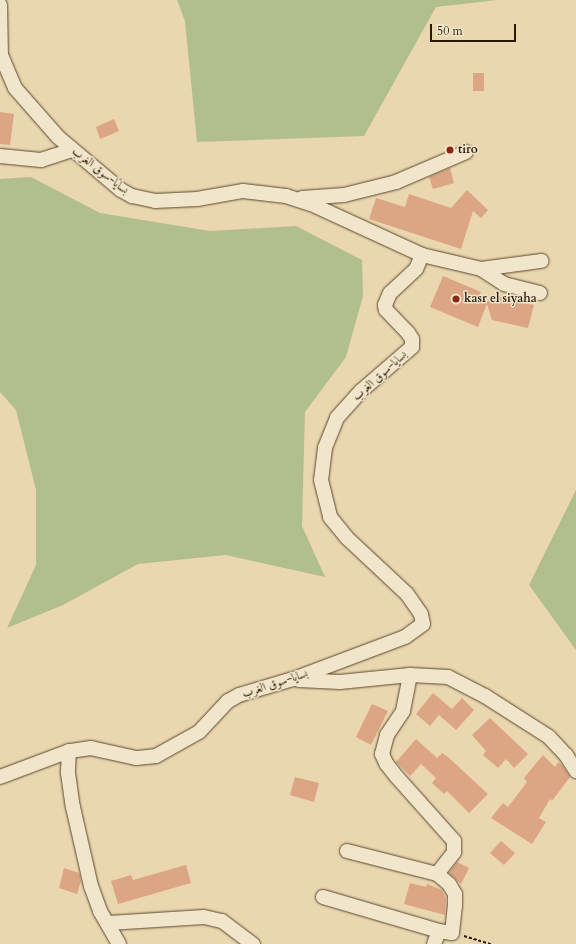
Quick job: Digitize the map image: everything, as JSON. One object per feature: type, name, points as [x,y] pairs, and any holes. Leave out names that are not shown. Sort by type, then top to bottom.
[{"type":"street","name":"بسايا-سوق الغرب","points":[[0,6],[1,55],[8,76],[25,101],[72,150],[115,186],[144,200],[197,199],[243,191],[298,199],[422,255],[416,269],[390,293],[386,305],[386,310],[412,339],[412,347],[361,391],[337,418],[325,448],[321,480],[330,517],[346,537],[407,594],[421,614],[423,624],[405,637],[293,680],[238,695],[228,701],[199,732],[156,756],[136,758],[91,748],[69,751],[0,777]]},
{"type":"street","points":[[0,156],[41,160],[72,150]]},
{"type":"street","points":[[298,199],[344,195],[396,182],[466,152]]},
{"type":"street","points":[[422,255],[481,269],[504,284],[540,293]]},
{"type":"street","points":[[481,269],[541,261]]},
{"type":"street","points":[[293,680],[361,682],[410,675],[448,677],[485,696],[549,737],[566,755],[576,771]]},
{"type":"street","points":[[410,675],[403,712],[387,736],[382,754],[386,763],[396,776],[454,841],[454,852],[437,874]]},
{"type":"street","points":[[69,751],[68,773],[73,807],[91,886],[100,911],[109,923],[119,944]]},
{"type":"street","points":[[323,897],[442,936],[455,894],[449,884],[437,874],[347,851]]},
{"type":"street","points":[[109,923],[204,917],[222,921],[253,944]]},
{"type":"path","points":[[442,936],[491,944]]},
{"type":"green space","points":[[177,0],[497,0],[436,7],[364,136],[197,142],[185,21]]},
{"type":"green space","points":[[31,177],[100,213],[210,231],[296,226],[362,260],[363,296],[346,357],[305,412],[302,526],[325,577],[226,555],[138,564],[63,605],[7,628],[36,565],[36,490],[16,410],[0,392],[0,179]]},
{"type":"green space","points":[[576,490],[576,650],[529,585]]},
{"type":"building","points":[[473,73],[484,73],[484,91],[473,91]]},
{"type":"building","points":[[0,112],[14,114],[10,145],[0,144]]},
{"type":"building","points":[[114,119],[119,131],[100,139],[96,127]]},
{"type":"building","points":[[450,168],[454,183],[433,189],[429,177]]},
{"type":"building","points":[[467,190],[488,210],[481,218],[473,211],[461,249],[369,219],[376,198],[405,207],[409,194],[451,208]]},
{"type":"building","points":[[443,276],[481,292],[476,304],[501,297],[534,305],[528,328],[492,320],[487,304],[478,327],[430,307]]},
{"type":"building","points":[[433,693],[452,709],[462,698],[474,710],[456,730],[439,715],[430,726],[416,714]]},
{"type":"building","points":[[372,704],[388,711],[371,745],[356,737]]},
{"type":"building","points":[[490,718],[528,754],[514,768],[506,759],[498,768],[483,755],[486,751],[472,735]]},
{"type":"building","points":[[416,739],[437,758],[442,753],[448,757],[488,794],[469,813],[447,791],[444,794],[432,783],[436,778],[421,764],[410,776],[396,762]]},
{"type":"building","points":[[543,755],[555,767],[558,762],[562,765],[570,777],[552,801],[550,799],[539,818],[546,822],[532,844],[491,818],[503,803],[508,807],[527,782],[524,778]]},
{"type":"building","points":[[295,777],[319,783],[314,802],[290,795]]},
{"type":"building","points":[[501,841],[515,853],[504,865],[490,853]]},
{"type":"building","points":[[457,862],[469,868],[461,884],[449,873]]},
{"type":"building","points":[[186,865],[191,883],[118,904],[111,881],[131,875],[133,880]]},
{"type":"building","points":[[64,868],[79,873],[81,881],[77,894],[59,888]]},
{"type":"building","points":[[410,883],[426,887],[427,884],[442,890],[446,899],[445,915],[404,904]]},
{"type":"place","name":"tiro","points":[[450,150]]},
{"type":"place","name":"kasr el siyaha","points":[[456,299]]}]
